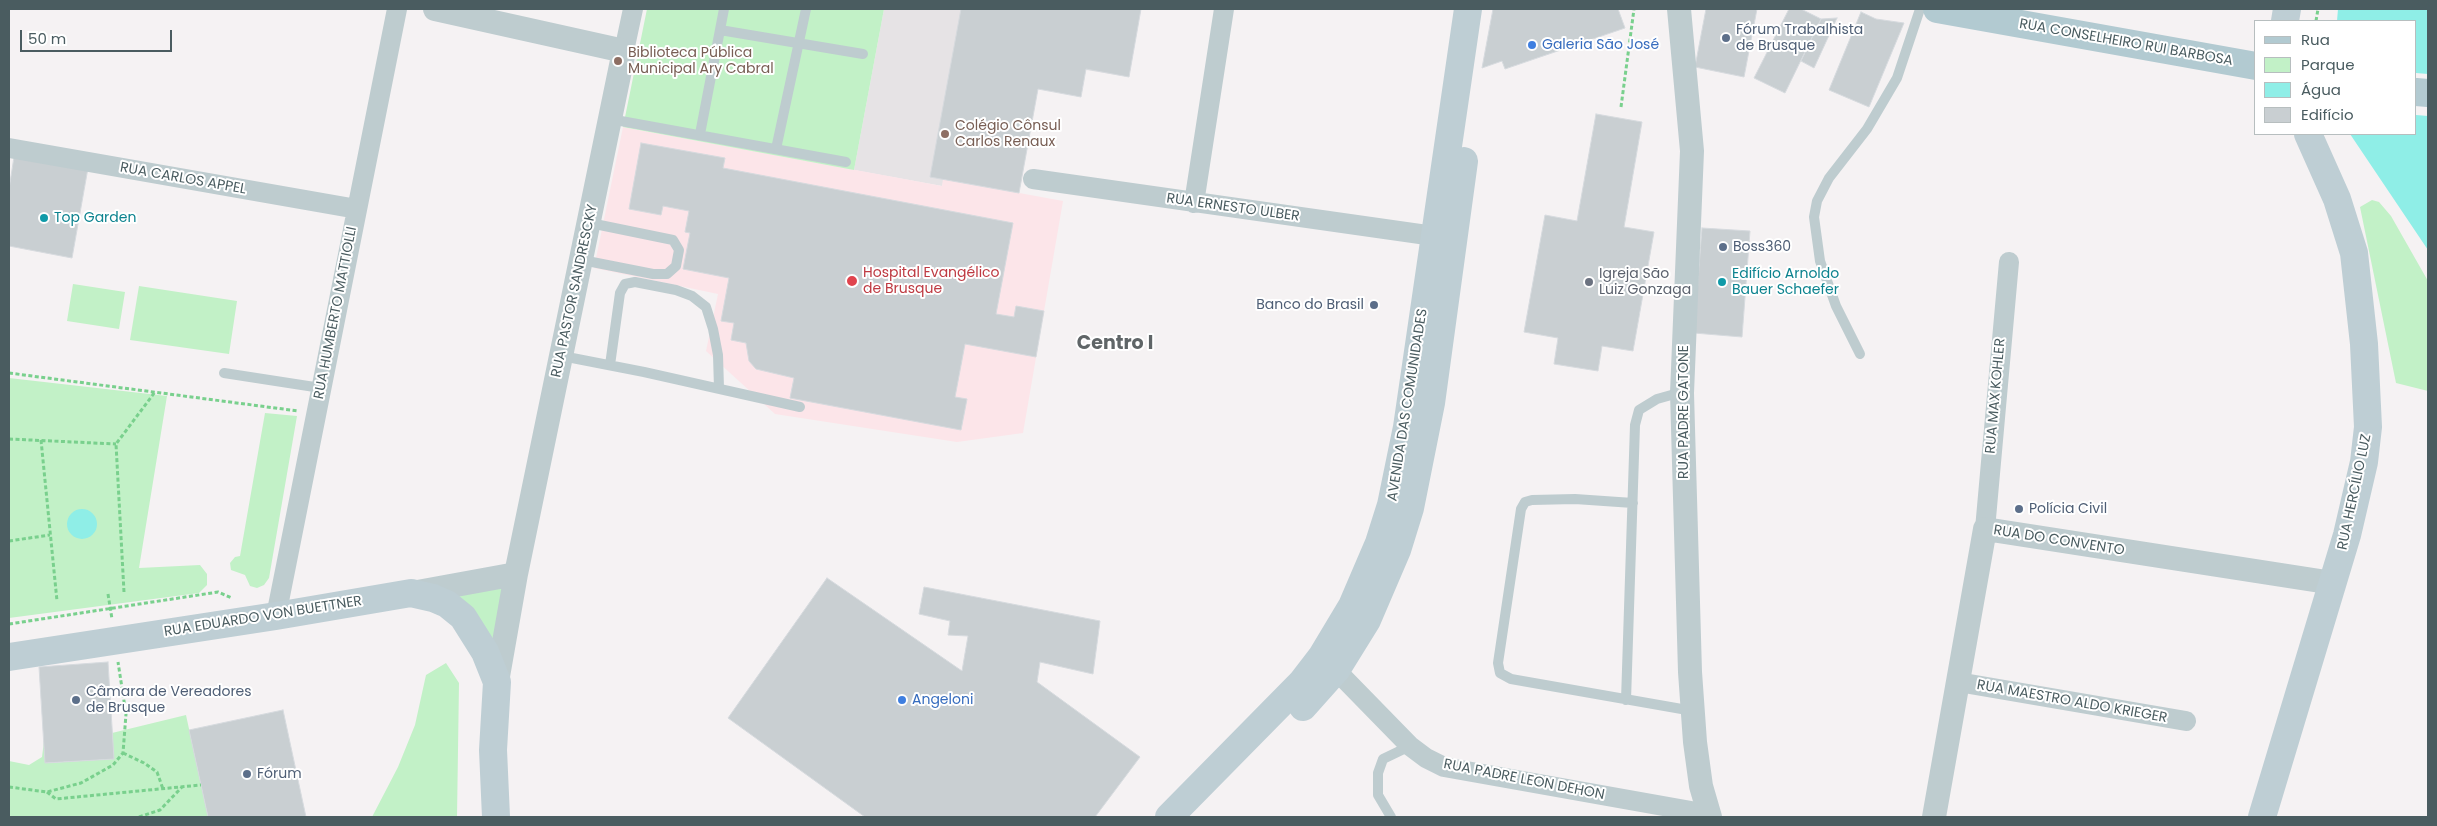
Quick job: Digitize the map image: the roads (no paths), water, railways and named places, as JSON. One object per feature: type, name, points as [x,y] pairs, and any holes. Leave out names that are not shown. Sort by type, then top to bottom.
[{"type":"main road","name":"AVENIDA DAS COMUNIDADES","points":[[1468,9],[1469,63]]},
{"type":"main road","name":"AVENIDA DAS COMUNIDADES","points":[[1194,817],[1313,697],[1352,606],[1388,547],[1410,467],[1417,430],[1469,63],[1486,9]]},
{"type":"main road","name":"RUA CONSELHEIRO RUI BARBOSA","points":[[1937,9],[2254,66]]},
{"type":"main road","name":"RUA HERCÍLIO LUZ","points":[[2262,817],[2349,527],[2364,462],[2368,427],[2369,399],[2354,254],[2337,199],[2308,135]]},
{"type":"main road","name":"RUA EDUARDO VON BUETTNER","points":[[9,658],[411,593]]},
{"type":"main road","points":[[411,593],[447,604],[462,617],[475,633],[497,682],[493,750],[496,817]]},
{"type":"main road","name":"AVENIDA DAS COMUNIDADES","points":[[1169,817],[1296,688],[1329,663]]},
{"type":"main road","points":[[493,750],[513,817]]},
{"type":"street","name":"RUA HUMBERTO MATTIOLLI","points":[[276,616],[397,9]]},
{"type":"street","points":[[435,9],[624,51]]},
{"type":"street","name":"RUA PASTOR SANDRESCKY","points":[[497,682],[516,574],[633,9]]},
{"type":"street","points":[[1194,203],[1224,9]]},
{"type":"street","name":"RUA PADRE GATONE","points":[[1680,9],[1692,151],[1683,392],[1684,487],[1693,711],[1701,786],[1709,816]]},
{"type":"street","name":"RUA CARLOS APPEL","points":[[9,148],[357,209]]},
{"type":"street","name":"RUA ERNESTO ULBER","points":[[1033,179],[1443,237]]},
{"type":"street","name":"RUA MAX KOHLER","points":[[1985,530],[2009,262]]},
{"type":"street","name":"RUA DO CONVENTO","points":[[1934,817],[1985,530],[2333,583]]},
{"type":"street","name":"RUA EDUARDO VON BUETTNER","points":[[411,593],[516,574]]},
{"type":"street","name":"RUA PADRE LEON DEHON","points":[[1329,663],[1410,746],[1426,758],[1444,767],[1658,811],[1709,816]]},
{"type":"street","name":"RUA MAESTRO ALDO KRIEGER","points":[[1958,682],[2186,721]]},
{"type":"lane","points":[[700,134],[724,9]]},
{"type":"lane","points":[[776,149],[806,9]]},
{"type":"lane","points":[[1860,354],[1836,306],[1820,261],[1814,217],[1817,201],[1829,178],[1867,129],[1897,78],[1920,9]]},
{"type":"lane","points":[[720,30],[864,54]]},
{"type":"lane","points":[[610,119],[846,162]]},
{"type":"lane","points":[[582,260],[653,274],[667,274],[676,266],[679,250],[673,240],[590,223]]},
{"type":"lane","points":[[610,365],[620,293],[625,284],[635,282],[676,290],[692,296],[706,307],[718,355],[719,388]]},
{"type":"lane","points":[[562,356],[719,388],[800,407]]},
{"type":"lane","points":[[224,373],[321,388]]},
{"type":"lane","points":[[1626,700],[1635,425],[1639,410],[1657,399],[1683,392]]},
{"type":"lane","points":[[1633,503],[1575,499],[1532,500],[1526,502],[1521,509],[1498,663],[1500,673],[1511,680],[1693,711]]},
{"type":"lane","points":[[1391,817],[1378,794],[1378,773],[1383,759],[1410,746]]},
{"type":"water","points":[[2338,9],[2428,9],[2428,250],[2351,135],[2417,135],[2417,20],[2337,20]]},
{"type":"water","points":[[82,509],[88,510],[96,518],[96,530],[88,538],[82,539],[76,538],[68,530],[67,524],[68,518],[76,510]]},
{"type":"place","name":"Fórum Trabalhista de Brusque","points":[[1726,38]]},
{"type":"place","name":"Galeria São José","points":[[1532,45]]},
{"type":"place","name":"Biblioteca Pública Municipal Ary Cabral","points":[[618,61]]},
{"type":"place","name":"Colégio Cônsul Carlos Renaux","points":[[945,134]]},
{"type":"place","name":"Top Garden","points":[[44,218]]},
{"type":"place","name":"Boss360","points":[[1723,247]]},
{"type":"place","name":"Hospital Evangélico de Brusque","points":[[852,281]]},
{"type":"place","name":"Igreja São Luiz Gonzaga","points":[[1589,282]]},
{"type":"place","name":"Edifício Arnoldo Bauer Schaefer","points":[[1722,282]]},
{"type":"place","name":"Banco do Brasil","points":[[1374,305]]},
{"type":"place","name":"Polícia Civil","points":[[2019,509]]},
{"type":"place","name":"Câmara de Vereadores de Brusque","points":[[76,700]]},
{"type":"place","name":"Angeloni","points":[[902,700]]},
{"type":"place","name":"Fórum","points":[[247,774]]},
{"type":"district","name":"Centro I","points":[[1115,344]]}]
